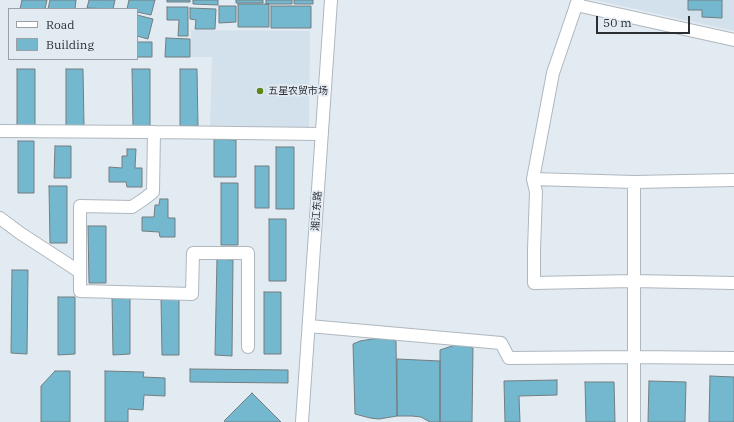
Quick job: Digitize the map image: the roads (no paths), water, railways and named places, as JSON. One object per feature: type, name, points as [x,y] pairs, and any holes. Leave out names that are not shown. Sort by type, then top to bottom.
[{"type":"street","name":"湘江东路","points":[[302,422],[331,0]]},
{"type":"street","points":[[734,40],[577,3],[553,73],[533,179],[536,192],[534,283],[633,281],[734,283]]},
{"type":"street","points":[[0,132],[322,134]]},
{"type":"street","points":[[154,132],[153,192],[132,207],[80,206],[80,291],[192,294],[193,253],[248,253],[248,348]]},
{"type":"street","points":[[533,179],[634,182],[734,180]]},
{"type":"street","points":[[634,182],[634,422]]},
{"type":"street","points":[[0,218],[20,234],[80,272]]},
{"type":"street","points":[[309,326],[501,343],[509,358],[734,358]]},
{"type":"place","name":"五星农贸市场","points":[[260,91]]}]
